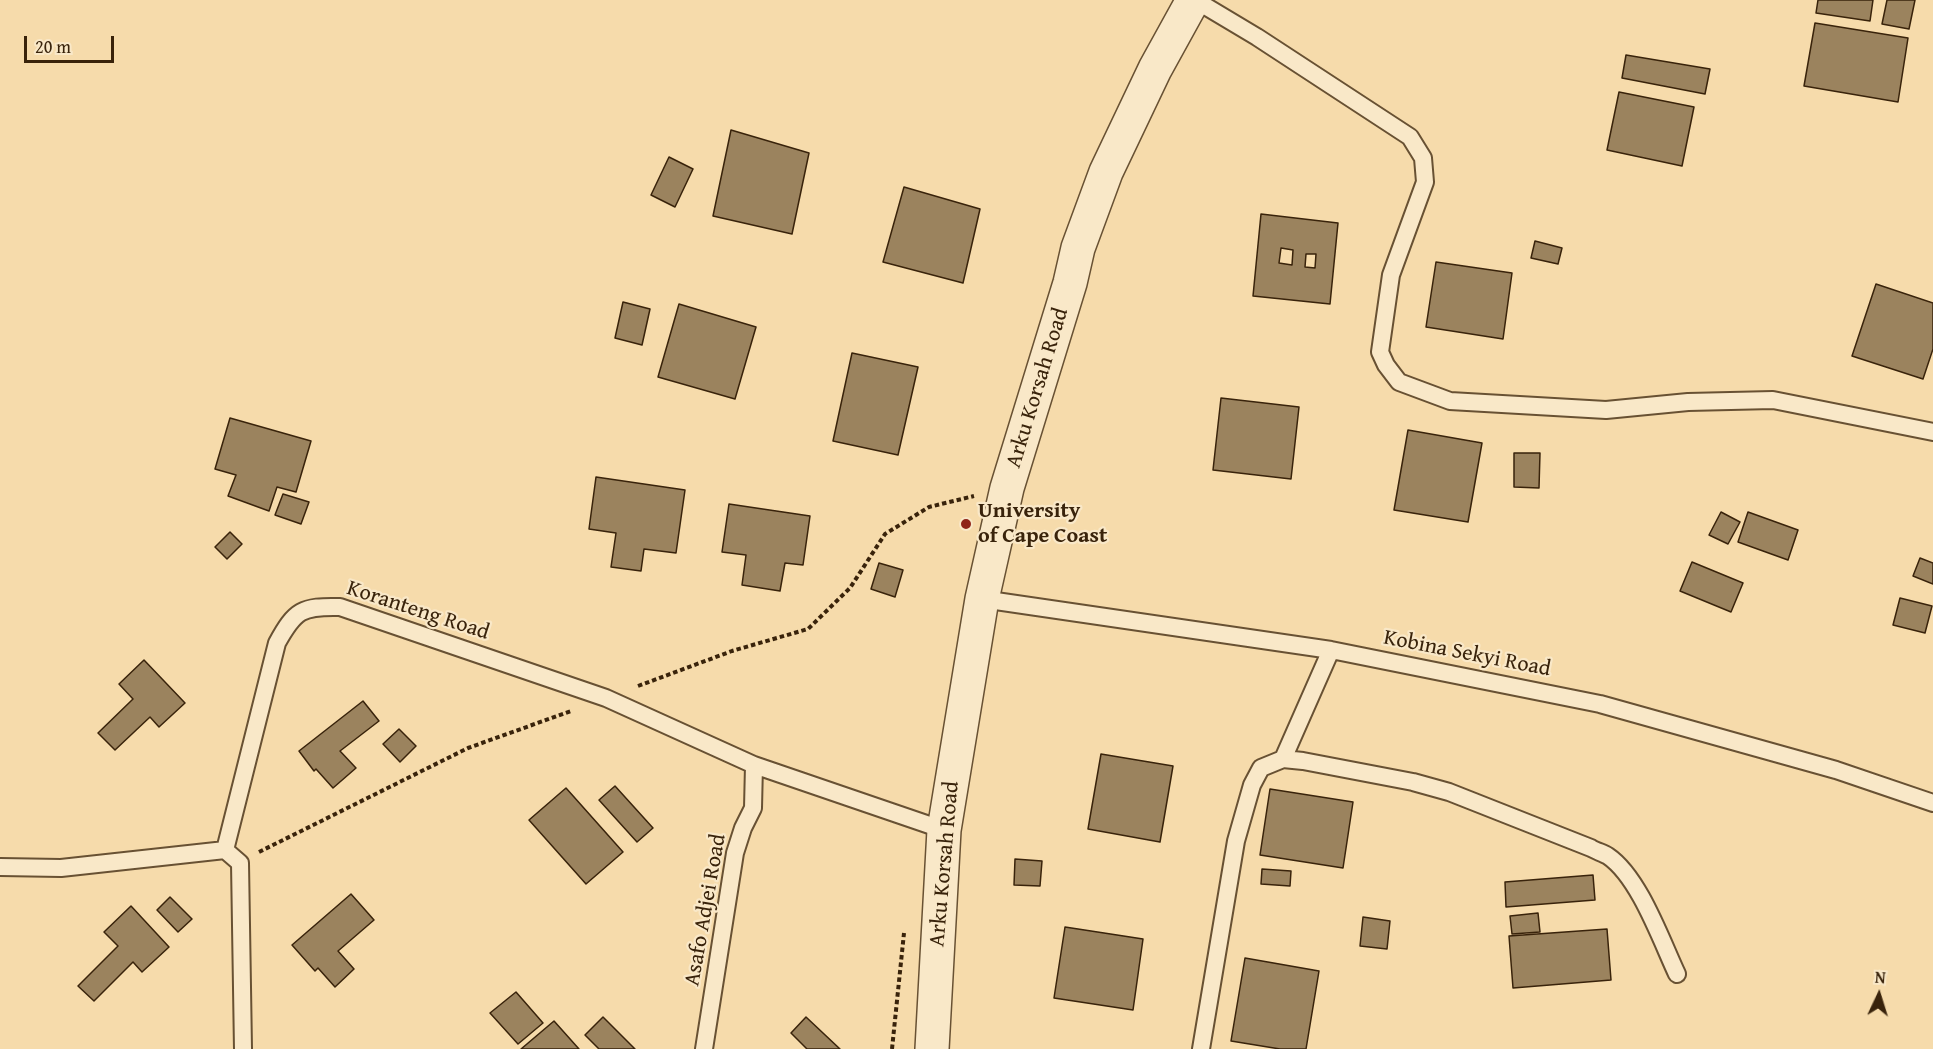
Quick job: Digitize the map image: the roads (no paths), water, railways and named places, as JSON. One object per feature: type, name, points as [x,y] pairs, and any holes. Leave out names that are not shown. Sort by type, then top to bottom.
[{"type":"street","name":"Arku Korsah Road","points":[[932,1049],[944,830],[982,599],[1007,488],[1078,248],[1106,172],[1155,69],[1194,0]]},
{"type":"lane","points":[[1194,0],[1257,37],[1410,137],[1423,158],[1425,182],[1391,275],[1380,352],[1386,365],[1399,382],[1450,400],[1606,410],[1688,402],[1773,400],[1933,432]]},
{"type":"lane","name":"Kobina Sekyi Road","points":[[982,599],[1331,650],[1600,704],[1836,770],[1933,803]]},
{"type":"lane","name":"Koranteng Road","points":[[225,850],[277,644],[291,619],[315,606],[340,607],[606,698],[754,765]]},
{"type":"lane","points":[[1283,759],[1331,650]]},
{"type":"lane","points":[[1201,1049],[1236,841],[1242,819],[1252,785],[1261,768],[1283,759],[1413,782],[1449,792],[1609,857],[1626,874],[1641,897],[1677,974]]},
{"type":"lane","points":[[754,765],[944,830]]},
{"type":"lane","name":"Asafo Adjei Road","points":[[704,1049],[735,853],[743,828],[753,808],[754,765]]},
{"type":"lane","points":[[0,867],[62,868],[225,850],[240,863],[243,1049]]},
{"type":"place","name":"University of Cape Coast","points":[[966,524]]}]
